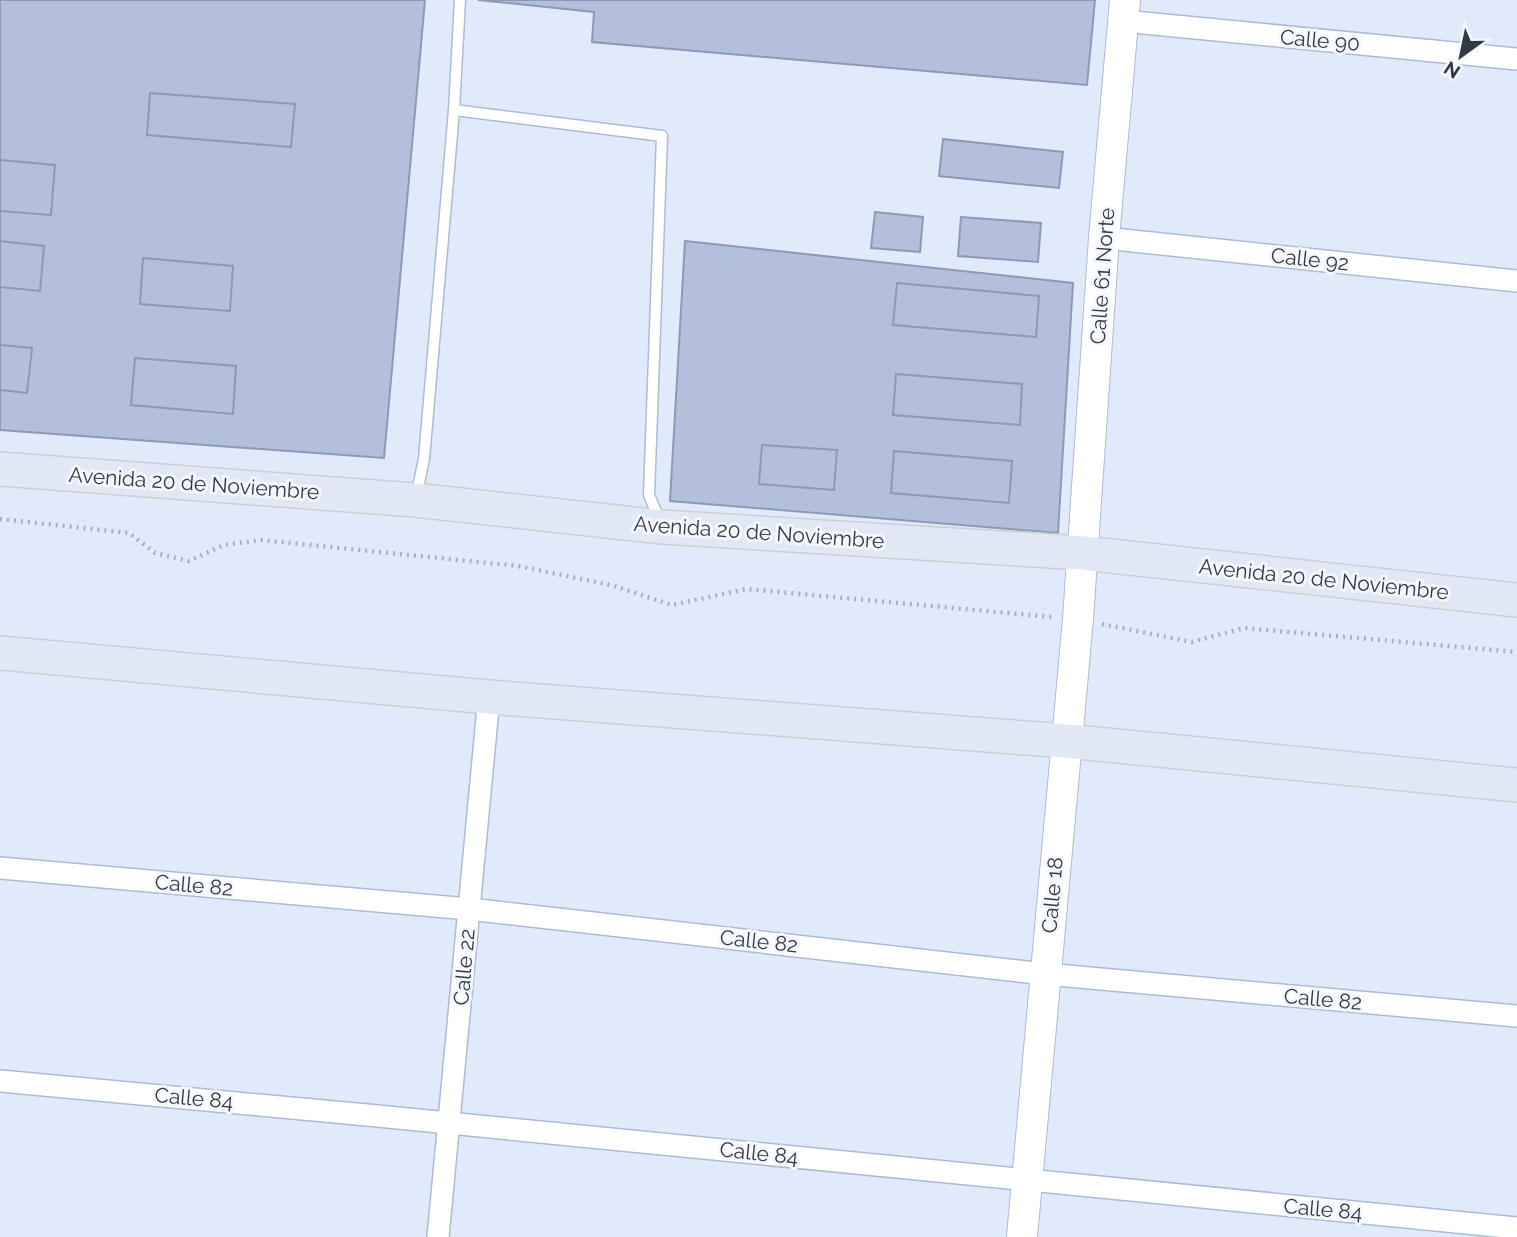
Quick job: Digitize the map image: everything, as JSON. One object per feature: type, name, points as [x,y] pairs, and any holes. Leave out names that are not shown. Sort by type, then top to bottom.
[{"type":"main road","name":"Avenida 20 de Noviembre","points":[[0,469],[415,500],[662,527],[1083,553],[1517,600]]},
{"type":"main road","points":[[0,653],[489,697],[1066,741],[1517,785]]},
{"type":"street","name":"Calle 90","points":[[1124,11],[1517,59]]},
{"type":"street","name":"Calle 61 Norte","points":[[1083,553],[1104,238],[1124,11]]},
{"type":"street","name":"Calle 92","points":[[1104,238],[1517,281]]},
{"type":"street","name":"Calle 18","points":[[1022,1237],[1083,553]]},
{"type":"street","name":"Calle 22","points":[[438,1237],[489,697]]},
{"type":"street","name":"Calle 82","points":[[0,868],[469,909],[1045,974],[1517,1016]]},
{"type":"street","name":"Calle 84","points":[[0,1081],[449,1121],[1027,1182],[1517,1228]]},
{"type":"lane","points":[[415,500],[424,459],[454,110],[460,0]]},
{"type":"lane","points":[[454,110],[662,136],[649,495],[662,527]]},
{"type":"path","points":[[0,519],[129,533],[155,553],[188,561],[224,545],[261,540],[518,566],[611,584],[672,605],[746,589],[1078,619],[1192,642],[1244,628],[1517,652]]},
{"type":"building","points":[[0,0],[425,0],[384,458],[0,430]]},
{"type":"building","points":[[478,0],[1095,0],[1087,85],[592,42],[594,12]]},
{"type":"building","points":[[150,93],[295,104],[291,147],[147,135]]},
{"type":"building","points":[[943,139],[1063,152],[1059,188],[939,176]]},
{"type":"building","points":[[0,160],[55,165],[51,215],[0,211]]},
{"type":"building","points":[[875,212],[923,217],[920,252],[871,248]]},
{"type":"building","points":[[961,217],[1041,223],[1038,262],[958,256]]},
{"type":"building","points":[[0,241],[44,246],[40,291],[0,287]]},
{"type":"building","points":[[685,241],[1073,283],[1058,533],[670,501]]},
{"type":"building","points":[[143,258],[233,266],[230,311],[140,304]]},
{"type":"building","points":[[897,283],[1039,296],[1036,337],[893,325]]},
{"type":"building","points":[[0,345],[32,348],[27,393],[0,390]]},
{"type":"building","points":[[135,358],[236,366],[233,414],[131,405]]},
{"type":"building","points":[[896,374],[1022,384],[1020,425],[893,415]]},
{"type":"building","points":[[762,445],[837,450],[834,490],[759,484]]},
{"type":"building","points":[[894,451],[1012,461],[1009,503],[891,493]]}]
